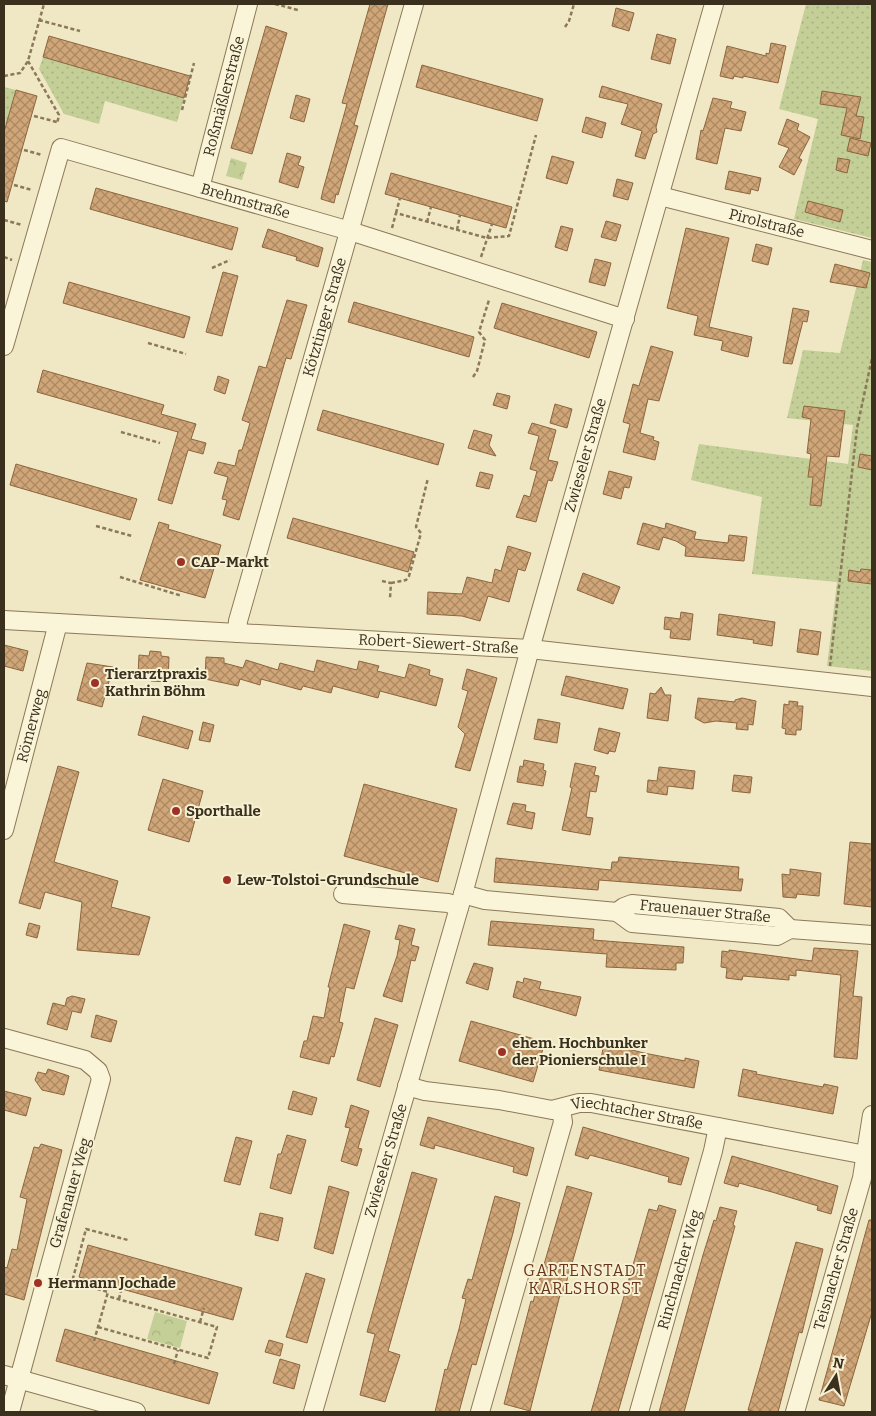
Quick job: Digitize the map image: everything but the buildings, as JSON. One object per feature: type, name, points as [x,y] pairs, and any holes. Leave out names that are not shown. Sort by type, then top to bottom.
[{"type":"street","name":"Roßmäßlerstraße","points":[[200,188],[248,4]]},
{"type":"street","name":"Kötztinger Straße","points":[[237,633],[238,621],[414,4]]},
{"type":"street","name":"Zwieseler Straße","points":[[313,1412],[461,900],[530,648],[714,4]]},
{"type":"street","name":"Brehmstraße","points":[[4,346],[61,148],[350,231],[625,319]]},
{"type":"street","name":"Pirolstraße","points":[[660,196],[872,250]]},
{"type":"street","name":"Robert-Siewert-Straße","points":[[4,620],[530,648],[872,687]]},
{"type":"street","name":"Römerweg","points":[[4,830],[58,622]]},
{"type":"street","points":[[343,894],[448,903],[461,900]]},
{"type":"street","name":"Frauenauer Straße","points":[[461,900],[485,900],[618,912],[632,904],[779,918],[790,929],[872,935]]},
{"type":"street","name":"Grafenauer Weg","points":[[4,1038],[85,1060],[98,1070],[101,1080],[12,1378],[10,1412]]},
{"type":"street","name":"Viechtacher Straße","points":[[407,1086],[424,1091],[499,1100],[541,1109],[560,1109],[579,1103],[591,1103],[866,1155]]},
{"type":"street","points":[[480,1412],[563,1122],[560,1109]]},
{"type":"street","name":"Teisnacher Straße","points":[[795,1412],[862,1178],[872,1115]]},
{"type":"street","name":"Rinchnacher Weg","points":[[639,1412],[713,1151],[718,1127]]},
{"type":"street","points":[[12,1378],[136,1412]]},
{"type":"path","points":[[4,76],[20,73],[28,61],[44,4]]},
{"type":"path","points":[[275,4],[298,10]]},
{"type":"path","points":[[565,27],[570,21],[574,4]]},
{"type":"path","points":[[39,20],[80,31]]},
{"type":"path","points":[[28,61],[59,115],[57,123],[34,116]]},
{"type":"path","points":[[182,110],[194,63]]},
{"type":"path","points":[[396,213],[487,238],[509,236],[536,134]]},
{"type":"path","points":[[24,150],[48,156]]},
{"type":"path","points":[[14,185],[38,192]]},
{"type":"path","points":[[387,243],[400,198]]},
{"type":"path","points":[[427,222],[431,207]]},
{"type":"path","points":[[457,230],[460,215]]},
{"type":"path","points":[[4,220],[28,227]]},
{"type":"path","points":[[487,238],[492,224]]},
{"type":"path","points":[[212,268],[230,260]]},
{"type":"path","points":[[472,377],[477,371],[485,340],[479,332],[489,300]]},
{"type":"path","points":[[148,343],[186,354]]},
{"type":"path","points":[[829,682],[857,428],[872,358]]},
{"type":"path","points":[[120,432],[160,443]]},
{"type":"path","points":[[382,581],[391,583],[406,580],[410,576],[421,533],[416,527],[428,478]]},
{"type":"path","points":[[96,526],[132,536]]},
{"type":"path","points":[[120,577],[182,596]]},
{"type":"path","points":[[390,598],[391,583]]},
{"type":"path","points":[[94,1341],[100,1313],[108,1292],[72,1282],[86,1229],[128,1240]]},
{"type":"path","points":[[118,1300],[122,1286]]},
{"type":"path","points":[[98,1327],[208,1358],[217,1327],[107,1296]]},
{"type":"path","points":[[200,1322],[204,1308]]},
{"type":"path","points":[[174,1364],[178,1350]]},
{"type":"green space","points":[[806,4],[872,4],[872,238],[794,219],[818,119],[779,109]]},
{"type":"green space","points":[[43,57],[184,98],[177,122],[105,101],[99,124],[64,114],[39,69]]},
{"type":"green space","points":[[4,87],[16,90],[4,132]]},
{"type":"green space","points":[[231,158],[247,163],[242,180],[226,176]]},
{"type":"green space","points":[[863,260],[872,262],[872,671],[827,666],[837,582],[752,574],[762,497],[691,480],[699,444],[848,464],[853,425],[787,418],[803,350],[840,353]]},
{"type":"green space","points":[[155,1312],[187,1321],[180,1348],[147,1339]]},
{"type":"place","name":"CAP-Markt","points":[[181,562]]},
{"type":"place","name":"Tierarztpraxis Kathrin Böhm","points":[[95,683]]},
{"type":"place","name":"Sporthalle","points":[[176,811]]},
{"type":"place","name":"Lew-Tolstoi-Grundschule","points":[[227,880]]},
{"type":"place","name":"ehem. Hochbunker der Pionierschule I","points":[[502,1052]]},
{"type":"place","name":"Hermann Jochade","points":[[38,1283]]},
{"type":"district","name":"GARTENSTADT KARLSHORST","points":[[585,1279]]}]
